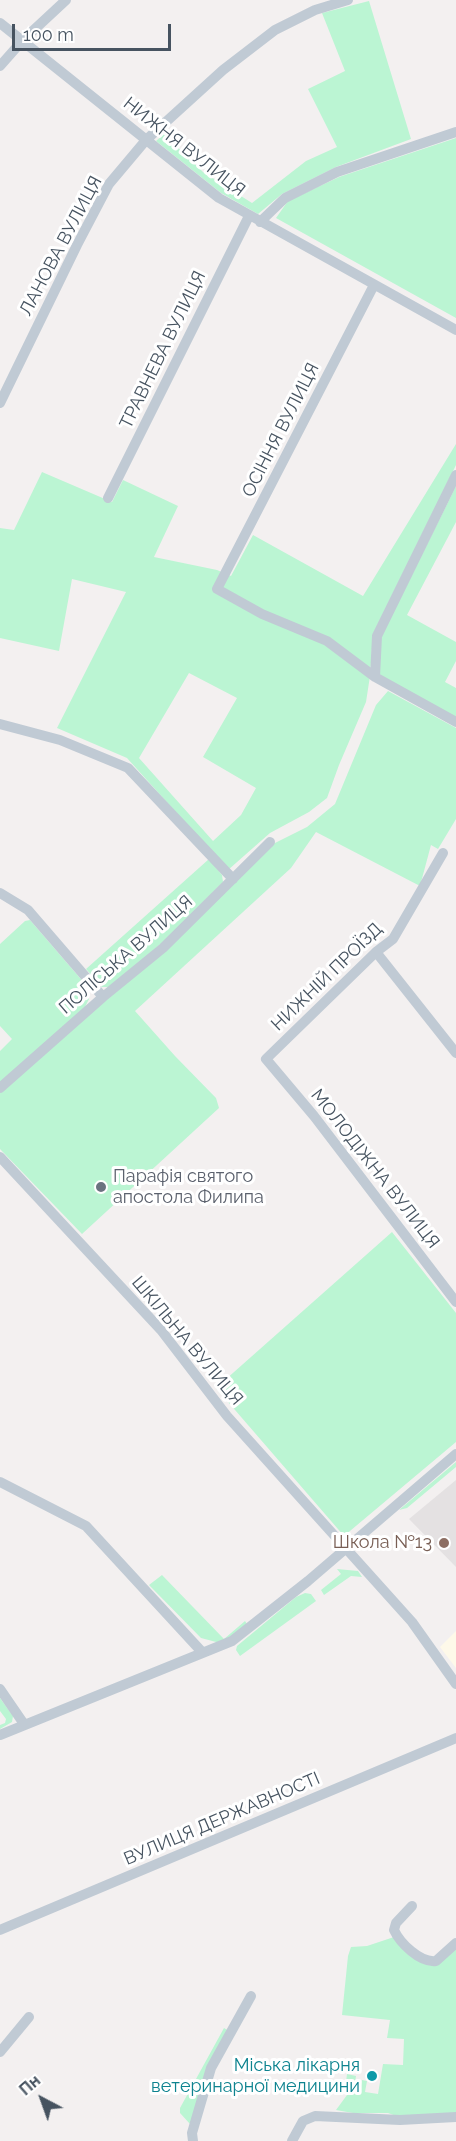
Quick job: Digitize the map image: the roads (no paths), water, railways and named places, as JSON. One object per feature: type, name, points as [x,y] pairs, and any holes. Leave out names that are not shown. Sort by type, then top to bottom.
[{"type":"street","points":[[0,66],[23,40],[66,0]]},
{"type":"street","name":"ЛАНОВА ВУЛИЦЯ","points":[[0,403],[109,184],[146,140],[223,70],[275,30],[315,10],[348,0]]},
{"type":"street","name":"НИЖНЯ ВУЛИЦЯ","points":[[0,23],[219,198],[456,330]]},
{"type":"street","points":[[260,222],[285,198],[337,172],[456,132]]},
{"type":"street","name":"ТРАВНЕВА ВУЛИЦЯ","points":[[108,498],[249,216]]},
{"type":"street","name":"ОСІННЯ ВУЛИЦЯ","points":[[374,285],[217,589],[262,614],[327,641],[375,677]]},
{"type":"street","points":[[456,475],[377,636],[375,677],[456,722]]},
{"type":"street","points":[[0,724],[60,740],[128,768],[233,879]]},
{"type":"street","name":"ПОЛІСЬКА ВУЛИЦЯ","points":[[0,1088],[103,997],[163,948],[270,842]]},
{"type":"street","name":"НИЖНІЙ ПРОЇЗД","points":[[266,1059],[376,952],[393,939],[443,853]]},
{"type":"street","points":[[0,893],[28,910],[103,997]]},
{"type":"street","points":[[376,952],[456,1053]]},
{"type":"street","name":"МОЛОДІЖНА ВУЛИЦЯ","points":[[266,1059],[314,1116],[456,1302]]},
{"type":"street","name":"ШКІЛЬНА ВУЛИЦЯ","points":[[0,1157],[161,1330],[227,1416],[411,1622],[456,1684]]},
{"type":"street","points":[[0,1735],[232,1641],[347,1548],[456,1454]]},
{"type":"street","points":[[0,1482],[86,1526],[202,1652]]},
{"type":"street","points":[[0,1689],[24,1724]]},
{"type":"street","name":"ВУЛИЦЯ ДЕРЖАВНОСТІ","points":[[0,1930],[456,1738]]},
{"type":"street","points":[[412,1905],[396,1923],[394,1930],[414,1953],[424,1960],[436,1961],[456,1943]]},
{"type":"street","points":[[193,2141],[192,2133],[211,2068],[251,1996]]},
{"type":"street","points":[[0,2052],[29,2017]]},
{"type":"street","points":[[292,2141],[303,2121],[315,2116],[399,2120],[456,2117]]},
{"type":"place","name":"Парафія святого апостола Филипа","points":[[101,1187]]},
{"type":"place","name":"Школа №13","points":[[444,1543]]},
{"type":"place","name":"Міська лікарня ветеринарної медицини","points":[[372,2076]]}]
